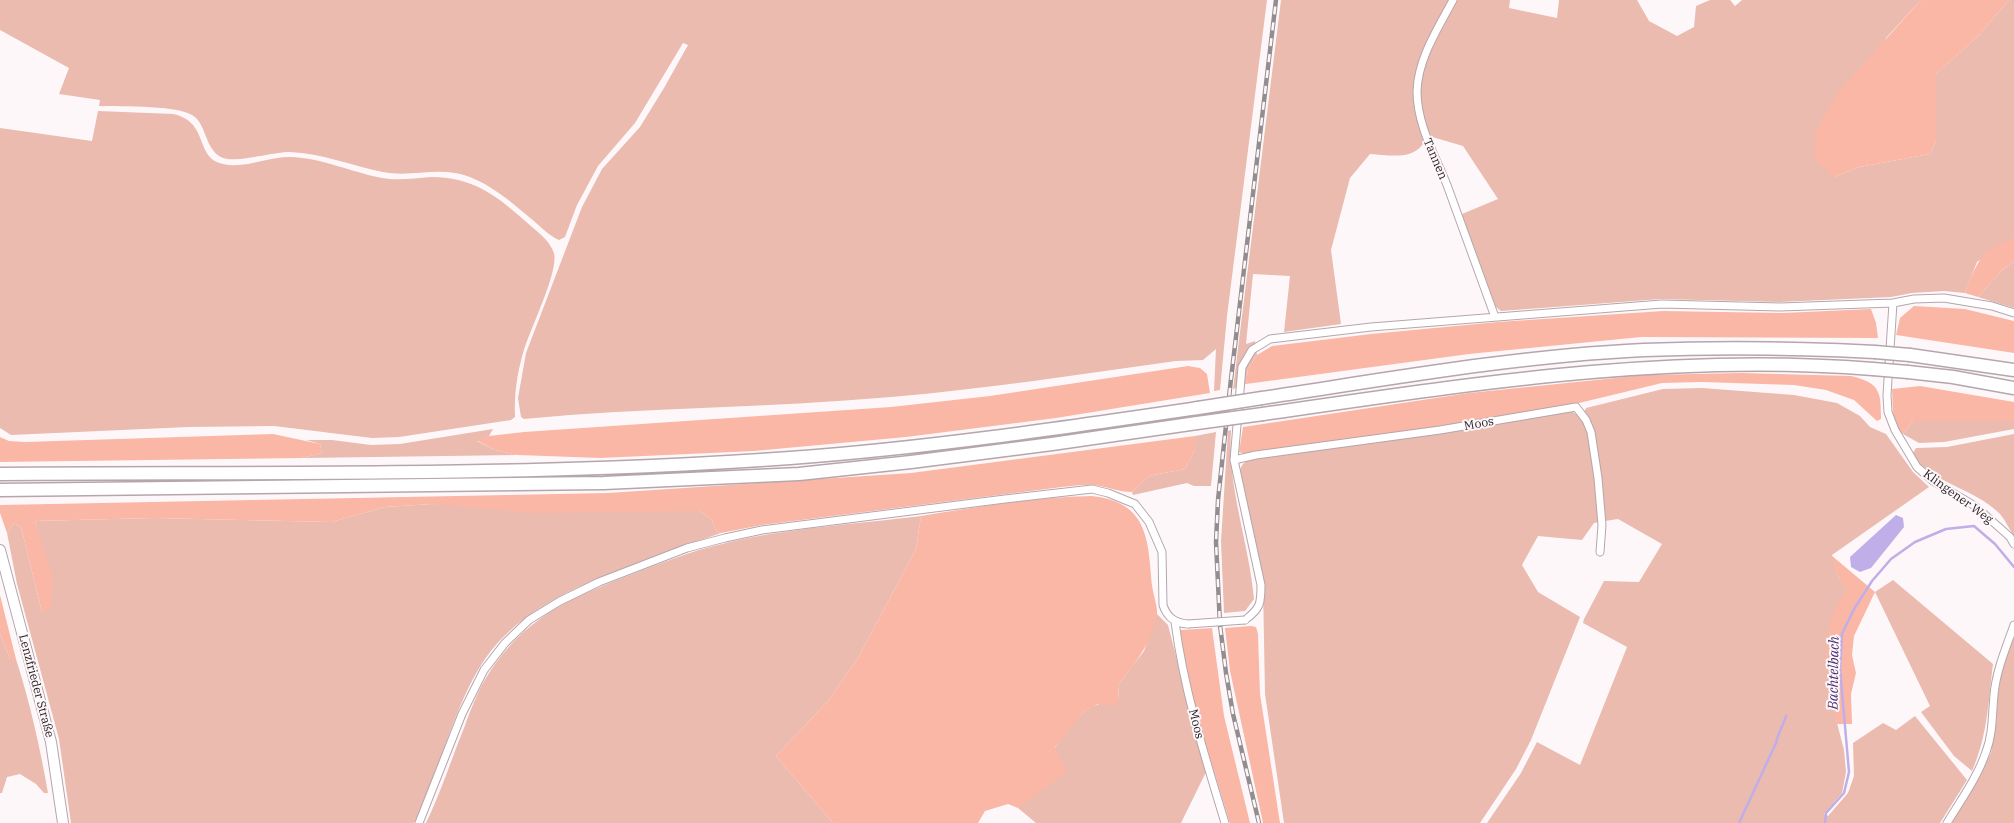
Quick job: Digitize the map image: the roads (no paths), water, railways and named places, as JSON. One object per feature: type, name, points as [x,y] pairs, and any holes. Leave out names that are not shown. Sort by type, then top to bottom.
[{"type":"highway","points":[[0,474],[603,468],[790,458],[909,447],[1054,429],[1467,368],[1643,350],[1742,348],[1875,352],[1910,355],[2014,370]]},
{"type":"highway","points":[[0,490],[604,484],[799,474],[995,452],[1470,384],[1643,366],[1792,363],[1873,368],[1953,377],[2014,388]]},
{"type":"street","name":"Tannen","points":[[1453,0],[1438,28],[1420,70],[1417,91],[1418,110],[1424,132],[1446,183],[1495,318]]},
{"type":"street","points":[[419,823],[462,714],[484,670],[505,644],[529,620],[560,601],[599,582],[687,548],[724,538],[762,530],[1005,499],[1092,490],[1108,493],[1135,504],[1149,522],[1162,552],[1163,604],[1165,612],[1176,622],[1188,624],[1246,620],[1255,613],[1261,604],[1261,585],[1234,460],[1242,367],[1252,350],[1270,339],[1370,327],[1662,304],[1780,307],[1892,303],[1914,299],[1944,298],[1992,306],[2014,313]]},
{"type":"street","name":"Klingener Weg","points":[[1892,303],[1887,395],[1888,412],[1894,430],[1917,467],[1933,481],[1975,506],[2010,537],[2014,544]]},
{"type":"street","name":"Moos","points":[[1234,460],[1256,455],[1440,430],[1576,408],[1586,420],[1591,432],[1598,478],[1602,525],[1600,552]]},
{"type":"street","name":"Lenzfrieder Straße","points":[[0,550],[51,742],[63,823]]},
{"type":"street","name":"Moos","points":[[1176,622],[1196,727],[1225,823]]},
{"type":"street","points":[[1946,823],[1974,780],[1987,752],[1993,724],[1994,694],[2000,664],[2014,625]]},
{"type":"waterway","name":"Bachtelbach","points":[[1825,823],[1826,813],[1844,793],[1849,772],[1840,669],[1842,634],[1854,609],[1872,581],[1891,559],[1915,542],[1946,529],[1974,526],[1995,544],[2014,567]]},
{"type":"waterway","points":[[1739,823],[1776,743],[1786,716]]},
{"type":"railway","points":[[1259,823],[1233,714],[1226,673],[1220,625],[1216,542],[1218,500],[1231,379],[1276,0]]}]
